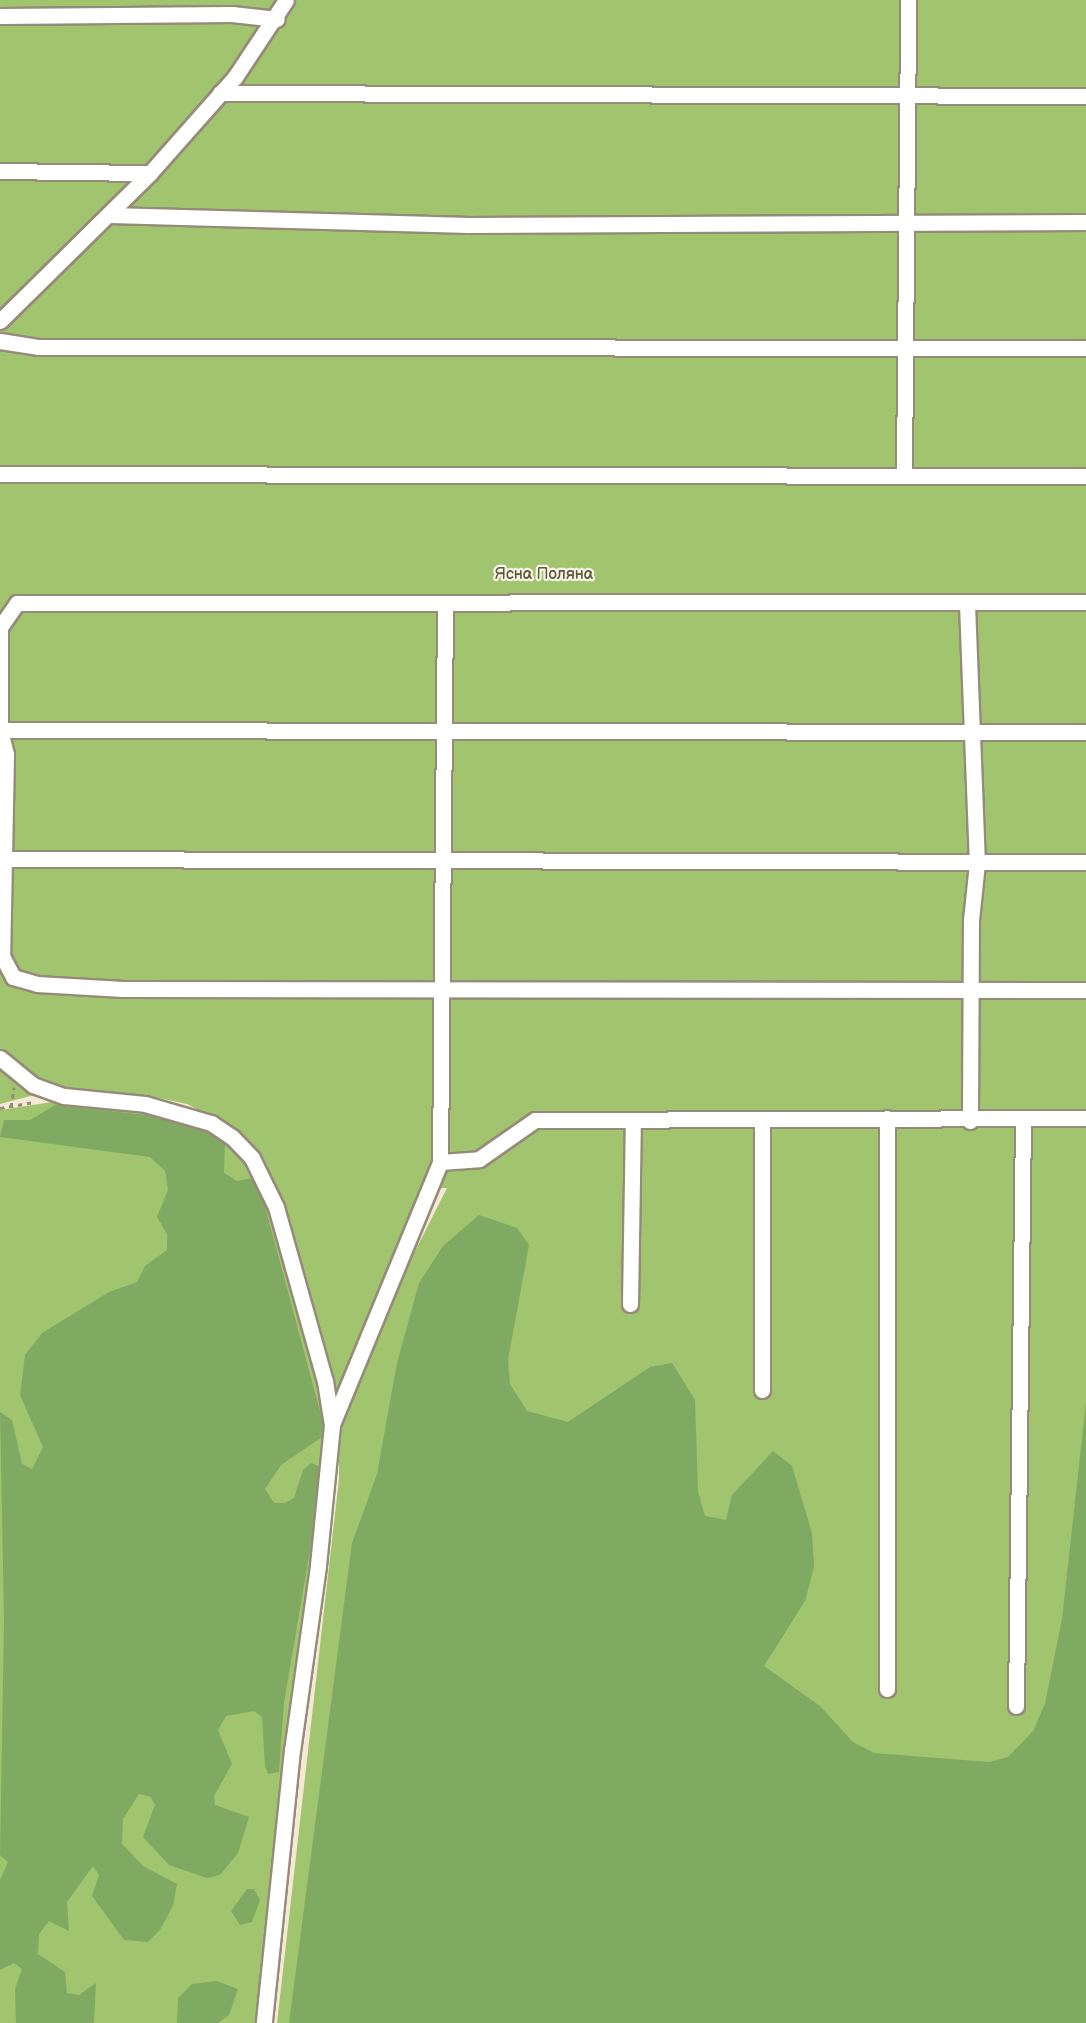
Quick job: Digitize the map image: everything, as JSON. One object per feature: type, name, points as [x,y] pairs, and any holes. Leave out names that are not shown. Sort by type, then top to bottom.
[{"type":"street","points":[[0,321],[110,215],[150,173],[219,93],[277,19],[286,0]]},
{"type":"street","points":[[904,476],[905,96],[908,0]]},
{"type":"street","points":[[0,16],[232,14],[277,19]]},
{"type":"street","points":[[219,93],[1086,96]]},
{"type":"street","points":[[0,171],[150,173]]},
{"type":"street","points":[[110,215],[469,225],[1086,222]]},
{"type":"street","points":[[0,341],[38,347],[1086,348]]},
{"type":"street","points":[[0,474],[1086,476]]},
{"type":"street","points":[[1086,602],[968,604],[17,603],[0,627],[0,730],[6,754],[2,859],[2,956],[13,977],[37,984],[442,989],[1086,990]]},
{"type":"street","points":[[264,2023],[332,1425],[440,1162],[442,730],[445,603]]},
{"type":"street","points":[[968,604],[977,863],[970,991],[970,1121]]},
{"type":"street","points":[[0,730],[1086,732]]},
{"type":"street","points":[[2,859],[1086,862]]},
{"type":"street","points":[[0,1058],[33,1085],[64,1096],[145,1104],[210,1123],[252,1158],[276,1207],[332,1425]]},
{"type":"street","points":[[440,1162],[479,1159],[536,1120],[887,1118],[970,1121],[1086,1118]]},
{"type":"street","points":[[887,1118],[887,1689]]},
{"type":"street","points":[[1016,1706],[1023,1118]]},
{"type":"street","points":[[630,1304],[633,1120]]},
{"type":"street","points":[[762,1120],[762,1390]]},
{"type":"green space","name":"Ясна Поляна","points":[[0,0],[1086,0],[1086,2023],[277,2023],[339,1479],[339,1429],[368,1344],[447,1188],[424,1188],[336,1393],[269,1177],[258,1153],[237,1131],[187,1104],[145,1095],[61,1088],[0,1104]]},
{"type":"green space","points":[[65,1100],[142,1111],[206,1127],[247,1161],[268,1207],[320,1390],[326,1425],[325,1479],[285,1749],[258,2023],[0,2023],[0,1110]]},
{"type":"green space","points":[[55,1105],[174,1118],[225,1140],[224,1173],[237,1181],[253,1178],[262,1195],[324,1426],[322,1437],[281,1465],[265,1489],[274,1503],[285,1503],[294,1498],[303,1470],[311,1463],[324,1468],[284,1703],[279,1772],[268,1774],[265,1766],[262,1717],[254,1711],[226,1716],[218,1730],[232,1764],[214,1796],[215,1805],[249,1817],[238,1853],[220,1875],[207,1878],[169,1865],[143,1837],[155,1805],[151,1797],[139,1794],[123,1819],[122,1844],[143,1866],[177,1884],[173,1906],[160,1930],[148,1942],[124,1940],[92,1896],[99,1875],[93,1866],[67,1902],[69,1931],[49,1921],[39,1934],[38,1954],[65,1972],[67,1993],[79,1995],[96,1983],[94,2023],[16,2023],[15,1989],[22,1969],[14,1963],[0,1970],[0,1880],[8,1862],[0,1855],[4,1620],[0,1412],[12,1420],[22,1464],[32,1469],[43,1447],[20,1395],[25,1355],[42,1333],[109,1292],[137,1282],[145,1266],[167,1250],[167,1234],[157,1217],[168,1190],[165,1171],[150,1157],[0,1137],[4,1120],[30,1120]]},
{"type":"green space","points":[[479,1215],[517,1228],[529,1245],[508,1360],[510,1384],[527,1411],[568,1422],[650,1367],[672,1363],[695,1400],[698,1491],[705,1516],[726,1520],[732,1495],[773,1451],[792,1466],[812,1533],[814,1567],[805,1601],[764,1666],[820,1706],[853,1742],[874,1753],[989,1762],[1008,1757],[1033,1731],[1045,1704],[1062,1619],[1086,1402],[1086,2023],[289,2023],[352,1543],[377,1474],[397,1363],[419,1283],[443,1246]]},
{"type":"green space","points":[[247,1889],[254,1889],[260,1900],[252,1922],[240,1925],[231,1911]]},
{"type":"green space","points":[[217,1981],[238,1989],[229,2015],[218,2023],[177,2023],[178,1998],[192,1984]]}]
